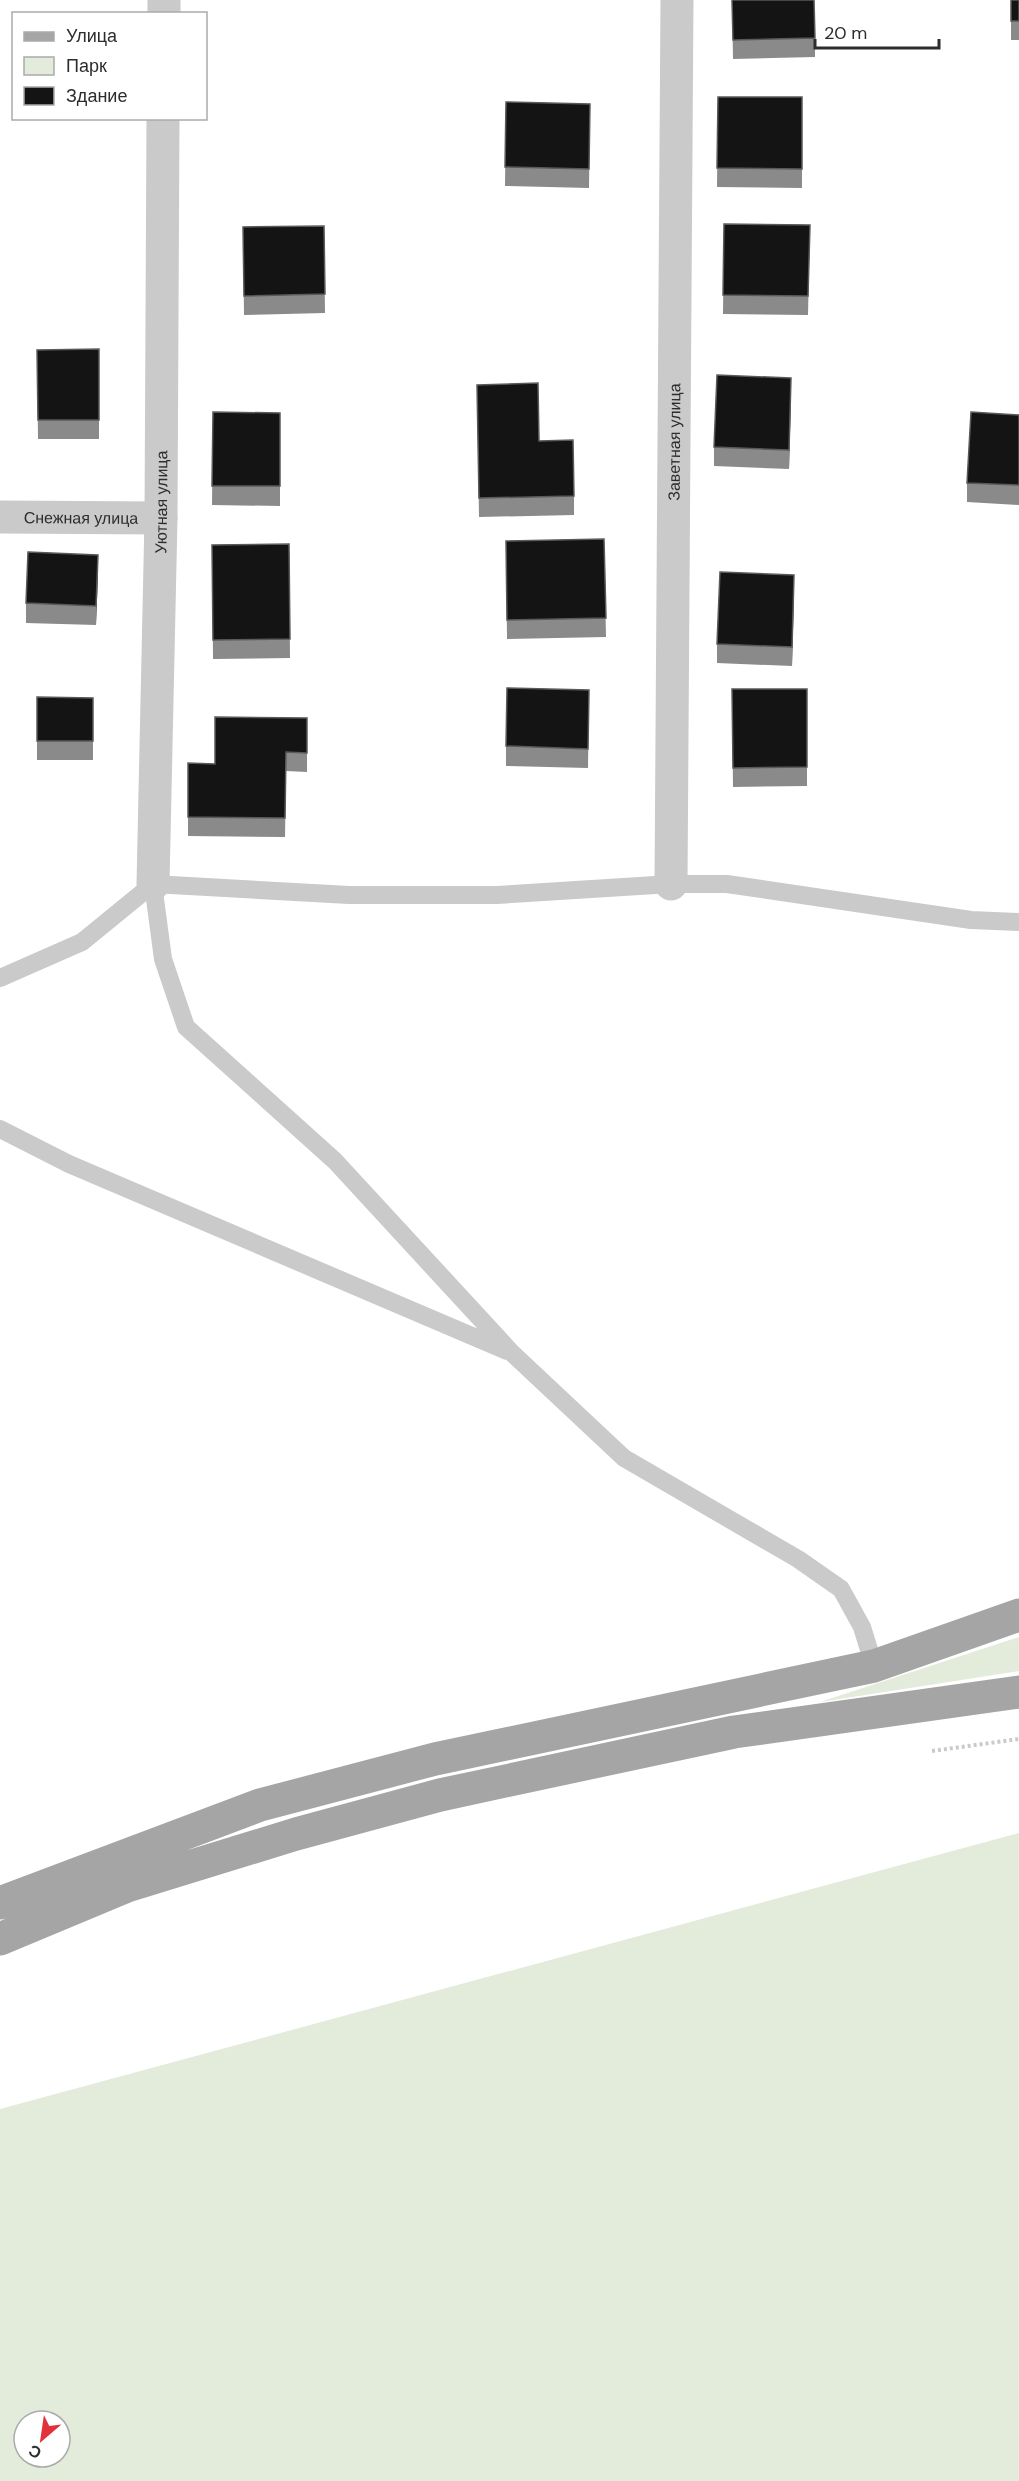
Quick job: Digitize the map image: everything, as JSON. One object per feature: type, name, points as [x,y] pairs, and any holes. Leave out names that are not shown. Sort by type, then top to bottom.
[{"type":"main road","points":[[0,1903],[260,1805],[435,1760],[874,1666],[1019,1615]]},
{"type":"main road","points":[[0,1939],[127,1886],[296,1834],[440,1795],[734,1732],[1019,1692]]},
{"type":"street","name":"Заветная улица","points":[[671,884],[676,0]]},
{"type":"street","name":"Уютная улица","points":[[153,884],[161,518],[163,120]]},
{"type":"street","name":"Снежная улица","points":[[0,517],[161,518]]},
{"type":"lane","points":[[153,884],[163,959],[186,1027],[335,1161],[512,1353],[624,1458],[798,1559],[840,1589],[862,1627],[874,1666]]},
{"type":"lane","points":[[0,978],[82,942],[153,884],[349,895],[497,895],[671,884],[727,884],[971,920],[1019,922]]},
{"type":"lane","points":[[0,1129],[69,1164],[512,1353]]},
{"type":"path","points":[[932,1751],[1019,1739]]},
{"type":"green space","points":[[1019,1637],[1019,1671],[820,1702]]},
{"type":"green space","points":[[1019,1833],[1019,2481],[0,2481],[0,2109]]},
{"type":"building","points":[[732,0],[814,0],[815,38],[733,40]]},
{"type":"building","points":[[1011,0],[1019,0],[1019,21],[1011,21]]},
{"type":"building","points":[[718,97],[802,97],[802,169],[717,168]]},
{"type":"building","points":[[506,102],[590,104],[589,169],[505,167]]},
{"type":"building","points":[[724,224],[810,225],[808,296],[723,295]]},
{"type":"building","points":[[324,226],[325,294],[244,296],[243,227]]},
{"type":"building","points":[[99,349],[99,420],[38,420],[37,350]]},
{"type":"building","points":[[717,375],[791,378],[789,450],[714,447]]},
{"type":"building","points":[[538,383],[539,441],[573,440],[574,496],[479,498],[477,385]]},
{"type":"building","points":[[213,412],[280,413],[280,486],[212,486]]},
{"type":"building","points":[[971,412],[1019,415],[1019,485],[967,483]]},
{"type":"building","points":[[604,539],[606,618],[507,620],[506,541]]},
{"type":"building","points":[[289,544],[290,639],[213,640],[212,545]]},
{"type":"building","points":[[28,552],[98,555],[96,606],[26,603]]},
{"type":"building","points":[[720,572],[794,575],[792,647],[717,644]]},
{"type":"building","points":[[507,688],[589,690],[588,749],[506,746]]},
{"type":"building","points":[[732,689],[807,689],[807,767],[733,768]]},
{"type":"building","points":[[37,697],[93,698],[93,741],[37,741]]},
{"type":"building","points":[[215,717],[307,718],[307,753],[286,752],[285,818],[188,817],[188,763],[215,764]]}]
